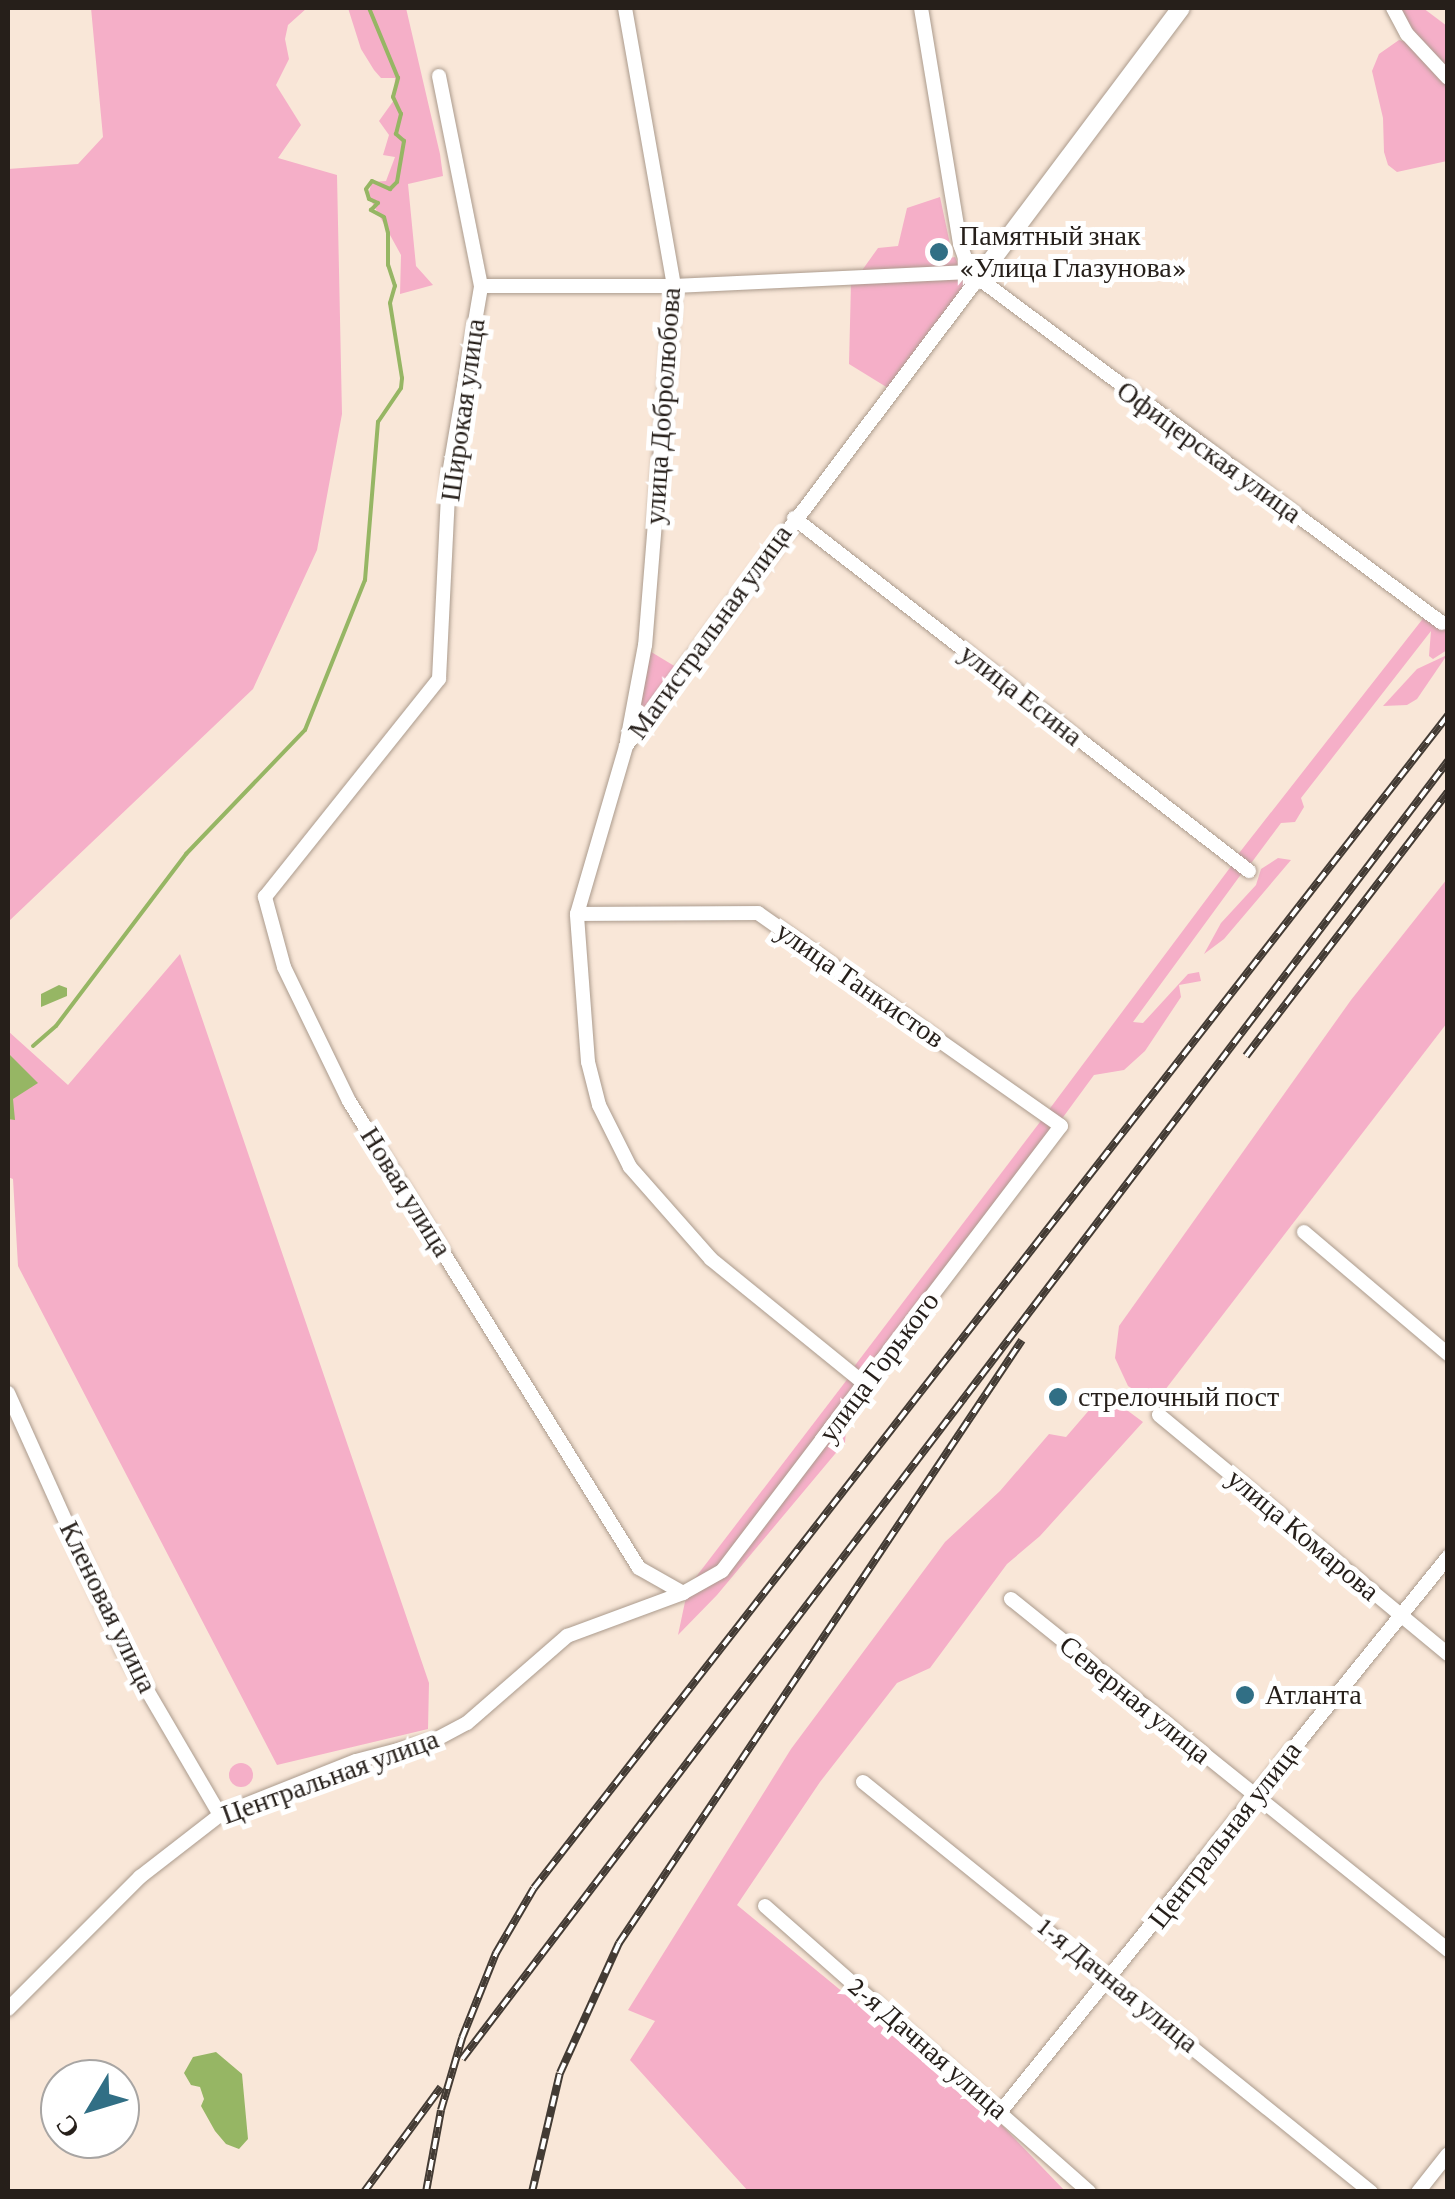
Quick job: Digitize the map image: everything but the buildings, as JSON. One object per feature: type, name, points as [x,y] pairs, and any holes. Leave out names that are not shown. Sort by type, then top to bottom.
[{"type":"street","name":"улица Добролюбова","points":[[625,8],[674,286],[645,644],[626,746]]},
{"type":"street","points":[[921,8],[960,244],[973,276]]},
{"type":"street","name":"Магистральная улица","points":[[866,1385],[711,1259],[630,1167],[599,1104],[588,1062],[577,914],[626,746],[973,276],[1182,8]]},
{"type":"street","points":[[1393,8],[1407,34],[1448,78]]},
{"type":"street","points":[[439,76],[481,286]]},
{"type":"street","name":"Широкая улица","points":[[368,768],[439,679],[449,474],[481,286],[674,286],[973,276]]},
{"type":"street","name":"Офицерская улица","points":[[973,276],[1442,624]]},
{"type":"street","name":"улица Есина","points":[[794,518],[1248,872]]},
{"type":"street","name":"Новая улица","points":[[368,768],[265,897],[284,967],[349,1100],[639,1568],[683,1593]]},
{"type":"street","name":"улица Танкистов","points":[[577,914],[758,913],[1061,1126]]},
{"type":"street","name":"улица Горького","points":[[683,1593],[722,1571],[1061,1126]]},
{"type":"street","points":[[1304,1232],[1448,1354]]},
{"type":"street","name":"Кленовая улица","points":[[8,1393],[123,1649],[220,1815]]},
{"type":"street","name":"улица Комарова","points":[[1159,1415],[1448,1654]]},
{"type":"street","name":"Центральная улица","points":[[1002,2111],[1448,1557]]},
{"type":"street","name":"Центральная улица","points":[[8,2009],[140,1878],[220,1815],[356,1761],[433,1741],[467,1723],[567,1636],[683,1593]]},
{"type":"street","name":"Северная улица","points":[[1011,1598],[1448,1950]]},
{"type":"street","name":"1-я Дачная улица","points":[[863,1782],[1112,1979],[1371,2192]]},
{"type":"street","name":"2-я Дачная улица","points":[[765,1906],[1002,2111],[1089,2192]]},
{"type":"street","points":[[1418,2192],[1448,2154]]},
{"type":"shaded area","points":[[91,8],[307,8],[288,25],[285,39],[289,59],[276,85],[301,125],[278,158],[337,175],[342,414],[317,550],[253,689],[8,922],[8,169],[78,164],[103,137]]},
{"type":"shaded area","points":[[348,8],[406,8],[440,154],[443,176],[408,184],[416,266],[433,285],[400,294],[401,255],[368,195],[372,182],[386,181],[395,157],[383,155],[389,135],[379,121],[394,100],[395,78],[381,78],[374,70],[361,49]]},
{"type":"shaded area","points":[[1397,8],[1423,8],[1447,26],[1447,71],[1410,32]]},
{"type":"shaded area","points":[[1399,40],[1410,43],[1438,78],[1447,80],[1447,161],[1397,172],[1388,165],[1384,152],[1383,118],[1372,71],[1379,54]]},
{"type":"shaded area","points":[[940,197],[950,244],[929,249],[933,261],[955,257],[961,270],[858,276],[878,248],[898,246],[907,208]]},
{"type":"shaded area","points":[[960,278],[968,282],[888,388],[849,364],[851,283]]},
{"type":"shaded area","points":[[1425,616],[1447,622],[1447,650],[1433,659],[1429,656],[1431,631],[1301,798],[1304,807],[1295,822],[1281,823],[1249,866],[1236,857]]},
{"type":"shaded area","points":[[648,650],[676,667],[635,727]]},
{"type":"shaded area","points":[[1447,655],[1417,699],[1407,705],[1383,706],[1417,669]]},
{"type":"shaded area","points":[[1278,858],[1291,860],[1224,939],[1204,954],[1221,923],[1256,885],[1261,869]]},
{"type":"shaded area","points":[[1232,865],[1242,873],[1133,1022],[1143,1023],[1188,974],[1199,972],[1201,981],[1179,985],[1181,997],[1145,1051],[1124,1070],[1094,1075],[1061,1120],[1048,1111]]},
{"type":"shaded area","points":[[1447,879],[1447,1023],[1155,1403],[1128,1386],[1115,1358],[1119,1326],[1351,1000]]},
{"type":"shaded area","points":[[180,954],[429,1683],[428,1729],[277,1765],[18,1266],[13,1179],[8,1177],[8,1031],[68,1085]]},
{"type":"shaded area","points":[[59,985],[67,988],[67,996],[41,1007],[41,994]]},
{"type":"shaded area","points":[[8,1053],[38,1083],[13,1099],[15,1120],[8,1119]]},
{"type":"shaded area","points":[[1043,1118],[1054,1127],[866,1379],[853,1368]]},
{"type":"shaded area","points":[[849,1377],[861,1385],[720,1567],[689,1586]]},
{"type":"shaded area","points":[[1097,1401],[1124,1408],[1143,1422],[1040,1536],[1007,1564],[930,1668],[897,1683],[820,1782],[737,1905],[991,2114],[1065,2191],[748,2191],[630,2060],[655,2021],[628,2010],[791,1749],[945,1542],[1000,1491],[1049,1434],[1066,1437]]},
{"type":"shaded area","points":[[839,1425],[846,1430],[845,1442],[717,1595],[678,1635],[686,1597],[723,1575]]},
{"type":"shaded area","points":[[236,1763],[246,1763],[253,1775],[246,1787],[236,1787],[229,1780],[229,1770]]},
{"type":"shaded area","points":[[216,2052],[242,2074],[248,2139],[239,2149],[226,2144],[215,2131],[201,2106],[204,2099],[200,2087],[191,2085],[184,2073],[193,2057]]},
{"type":"waterway","points":[[33,1046],[56,1026],[186,854],[305,730],[365,580],[378,422],[401,388],[402,378],[390,303],[395,286],[388,265],[388,233],[384,217],[371,210],[378,203],[369,199],[366,189],[372,181],[390,189],[397,182],[404,141],[396,134],[401,114],[393,97],[398,78],[369,8]]},
{"type":"railway","points":[[426,2192],[441,2110],[462,2038],[496,1953],[534,1888],[1448,715]]},
{"type":"railway","points":[[462,2059],[1448,761]]},
{"type":"railway","points":[[1246,1056],[1448,792]]},
{"type":"railway","points":[[532,2192],[560,2073],[619,1943],[1022,1340]]},
{"type":"railway","points":[[364,2192],[441,2087]]},
{"type":"place","name":"Памятный знак «Улица Глазунова»","points":[[939,252]]},
{"type":"place","name":"стрелочный пост","points":[[1058,1397]]},
{"type":"place","name":"Атланта","points":[[1245,1695]]}]
